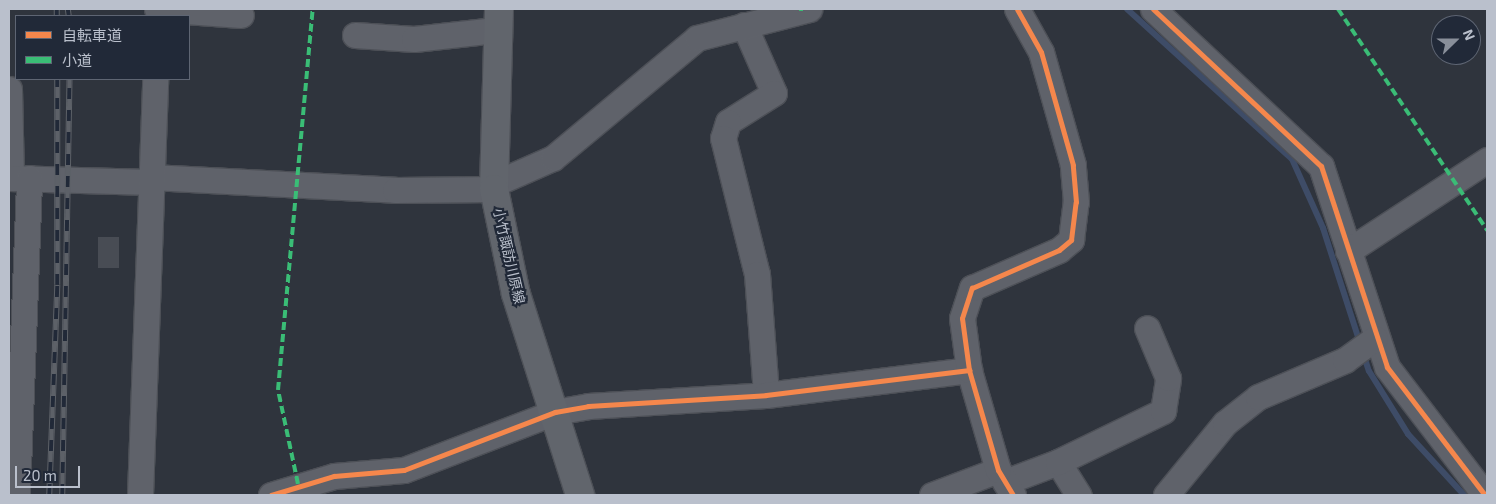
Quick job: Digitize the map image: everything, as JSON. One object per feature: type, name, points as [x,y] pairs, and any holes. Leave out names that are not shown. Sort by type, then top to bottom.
[{"type":"main road","name":"小竹諏訪川原線","points":[[497,19],[494,187],[516,294],[580,495]]},
{"type":"street","points":[[16,178],[151,180],[395,190],[494,187],[553,158],[698,38],[809,9]]},
{"type":"street","points":[[1005,482],[969,370],[962,318],[972,288],[1059,250],[1071,240],[1076,202],[1073,165],[1041,52],[1029,23],[1017,9]]},
{"type":"street","points":[[1152,9],[1321,166],[1374,339],[1401,388],[1485,495]]},
{"type":"street","points":[[157,12],[241,15]]},
{"type":"street","points":[[355,35],[414,39],[497,19]]},
{"type":"street","points":[[744,25],[774,93],[728,122],[723,138],[757,274],[766,395]]},
{"type":"street","points":[[140,495],[155,80]]},
{"type":"street","points":[[9,89],[16,178],[17,495]]},
{"type":"street","points":[[1348,251],[1487,160]]},
{"type":"street","points":[[932,495],[1005,482],[1058,462],[1163,411],[1168,378],[1147,328]]},
{"type":"street","points":[[1166,495],[1225,423],[1258,397],[1349,357],[1374,339]]},
{"type":"street","points":[[271,495],[334,476],[404,470],[555,412],[766,395],[969,370]]},
{"type":"street","points":[[1058,462],[1079,495]]},
{"type":"building","points":[[98,237],[119,237],[119,268],[98,268]]},
{"type":"waterway","points":[[1127,9],[1292,159],[1323,228],[1360,343]]},
{"type":"waterway","points":[[1363,353],[1369,371],[1408,434],[1464,495]]},
{"type":"railway","points":[[57,9],[57,15]]},
{"type":"railway","points":[[68,9],[69,15]]},
{"type":"railway","points":[[49,495],[57,285],[57,80]]},
{"type":"railway","points":[[62,495],[69,80]]},
{"type":"marked path","points":[[298,484],[278,390],[313,9]]},
{"type":"marked path","points":[[1338,9],[1487,230]]},
{"type":"cycle path","points":[[1013,495],[998,470],[969,370],[962,318],[972,288],[1059,250],[1071,240],[1076,202],[1073,165],[1041,52],[1017,9]]},
{"type":"cycle path","points":[[1153,9],[1321,166],[1387,367],[1485,495]]},
{"type":"cycle path","points":[[271,495],[334,476],[404,470],[555,412],[588,406],[766,395],[969,370]]}]
